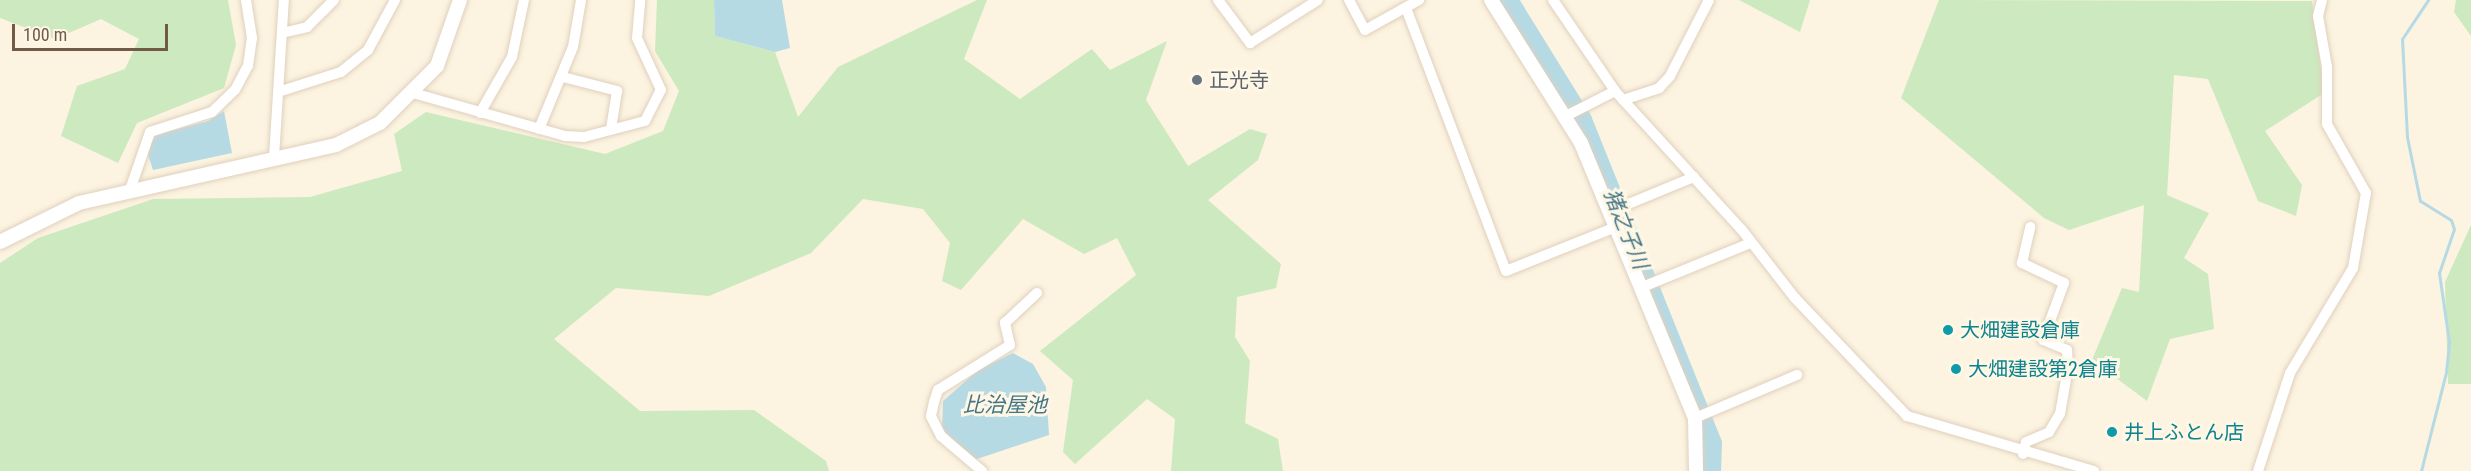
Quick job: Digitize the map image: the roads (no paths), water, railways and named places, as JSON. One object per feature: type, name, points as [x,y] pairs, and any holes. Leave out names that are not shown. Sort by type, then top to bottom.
[{"type":"street","points":[[131,187],[150,132],[212,112],[235,90],[248,66],[252,38],[246,0]]},
{"type":"street","points":[[274,157],[284,0]]},
{"type":"street","points":[[282,33],[307,27],[334,0]]},
{"type":"street","points":[[278,92],[341,72],[368,50],[395,0]]},
{"type":"street","points":[[0,242],[38,219],[131,187],[336,145],[380,123],[413,93],[437,66],[460,0]]},
{"type":"street","points":[[480,113],[512,57],[524,0]]},
{"type":"street","points":[[539,129],[563,77],[581,0]]},
{"type":"street","points":[[413,93],[539,129],[584,137],[645,121],[661,90],[637,38],[640,0]]},
{"type":"street","points":[[1218,0],[1250,43],[1318,0]]},
{"type":"street","points":[[1349,0],[1365,30],[1419,0]]},
{"type":"street","points":[[1491,0],[1573,112],[1617,209],[1616,227],[1698,417],[1696,471]]},
{"type":"street","points":[[1553,0],[1615,91],[1694,177],[1794,298],[1906,416],[1979,434],[2023,454],[2094,471]]},
{"type":"street","points":[[1623,100],[1659,88],[1670,76],[1709,0]]},
{"type":"street","points":[[2258,471],[2290,373],[2353,268],[2366,193],[2327,124],[2327,67],[2318,16],[2322,0]]},
{"type":"street","points":[[1406,8],[1506,271],[1616,227]]},
{"type":"street","points":[[563,77],[617,91],[611,130]]},
{"type":"street","points":[[1573,112],[1615,91]]},
{"type":"street","points":[[1617,209],[1694,177]]},
{"type":"street","points":[[2023,454],[2026,442],[2049,432],[2067,392],[2067,350],[2043,340],[2064,283],[2022,263],[2030,227]]},
{"type":"street","points":[[1642,287],[1750,243]]},
{"type":"street","points":[[982,471],[941,436],[931,417],[934,402],[938,390],[1010,345],[1005,322],[1037,293]]},
{"type":"street","points":[[1698,417],[1797,375]]},
{"type":"water","points":[[714,0],[782,0],[790,48],[775,52],[715,36]]},
{"type":"water","points":[[224,111],[232,153],[153,170],[147,152],[155,135],[208,121]]},
{"type":"water","name":"比治屋池","points":[[1013,353],[1033,364],[1046,387],[1049,435],[974,460],[942,429],[943,401],[978,370]]},
{"type":"waterway","name":"猪之子川","points":[[1508,0],[1582,120],[1712,443],[1711,471]]},
{"type":"waterway","points":[[2421,471],[2446,372],[2449,342],[2439,273],[2454,229],[2451,220],[2420,201],[2407,137],[2402,39],[2428,0]]},
{"type":"place","name":"正光寺","points":[[1197,80]]},
{"type":"place","name":"大畑建設倉庫","points":[[1948,330]]},
{"type":"place","name":"大畑建設第2倉庫","points":[[1956,369]]},
{"type":"place","name":"井上ふとん店","points":[[2112,432]]}]
